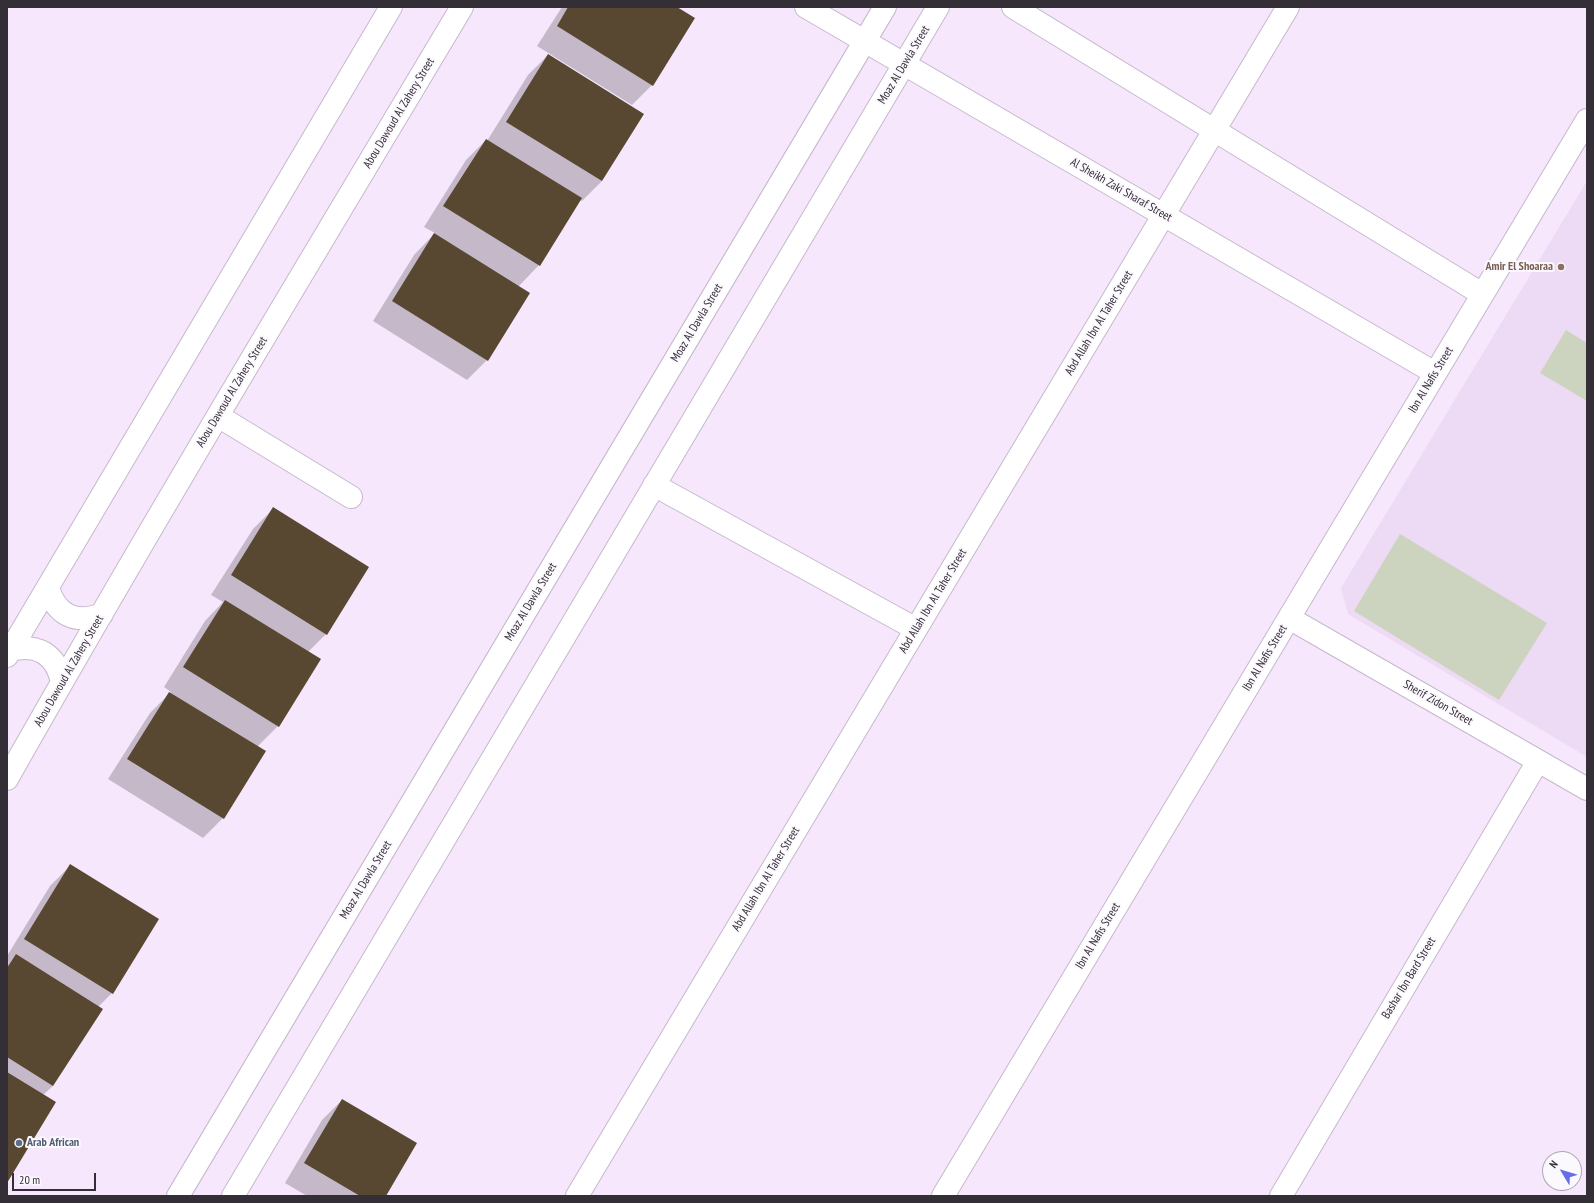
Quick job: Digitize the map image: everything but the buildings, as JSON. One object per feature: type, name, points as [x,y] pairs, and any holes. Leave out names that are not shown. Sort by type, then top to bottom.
[{"type":"street","points":[[9,653],[391,7]]},
{"type":"street","name":"Abou Dawoud Al Zahery Street","points":[[7,779],[218,416],[462,7]]},
{"type":"street","name":"Al Sheikh Zaki Sharaf Street","points":[[806,7],[1435,373]]},
{"type":"street","name":"Moaz Al Dawla Street","points":[[178,1196],[885,7]]},
{"type":"street","name":"Moaz Al Dawla Street","points":[[232,1196],[938,7]]},
{"type":"street","points":[[1013,7],[1482,294]]},
{"type":"street","name":"Abd Allah Ibn Al Taher Street","points":[[577,1196],[1288,7]]},
{"type":"street","name":"Ibn Al Nafis Street","points":[[943,1196],[1587,120]]},
{"type":"street","points":[[218,416],[351,496]]},
{"type":"street","points":[[654,485],[916,629]]},
{"type":"street","points":[[48,587],[50,596],[55,606],[72,617],[82,619],[92,618],[102,614]]},
{"type":"street","name":"Sherif Zidon Street","points":[[1289,618],[1587,789]]},
{"type":"street","points":[[9,653],[20,648],[40,650],[55,663],[60,672],[62,682]]},
{"type":"street","name":"Bashar Ibn Bard Street","points":[[1281,1196],[1538,761]]},
{"type":"shaded area","points":[[1587,181],[1587,757],[1348,614],[1341,588]]},
{"type":"green space","points":[[1566,330],[1587,343],[1587,401],[1540,373]]},
{"type":"green space","points":[[1400,534],[1547,623],[1499,700],[1354,611]]},
{"type":"place","name":"Amir El Shoaraa","points":[[1561,267]]},
{"type":"place","name":"Arab African","points":[[19,1143]]}]
